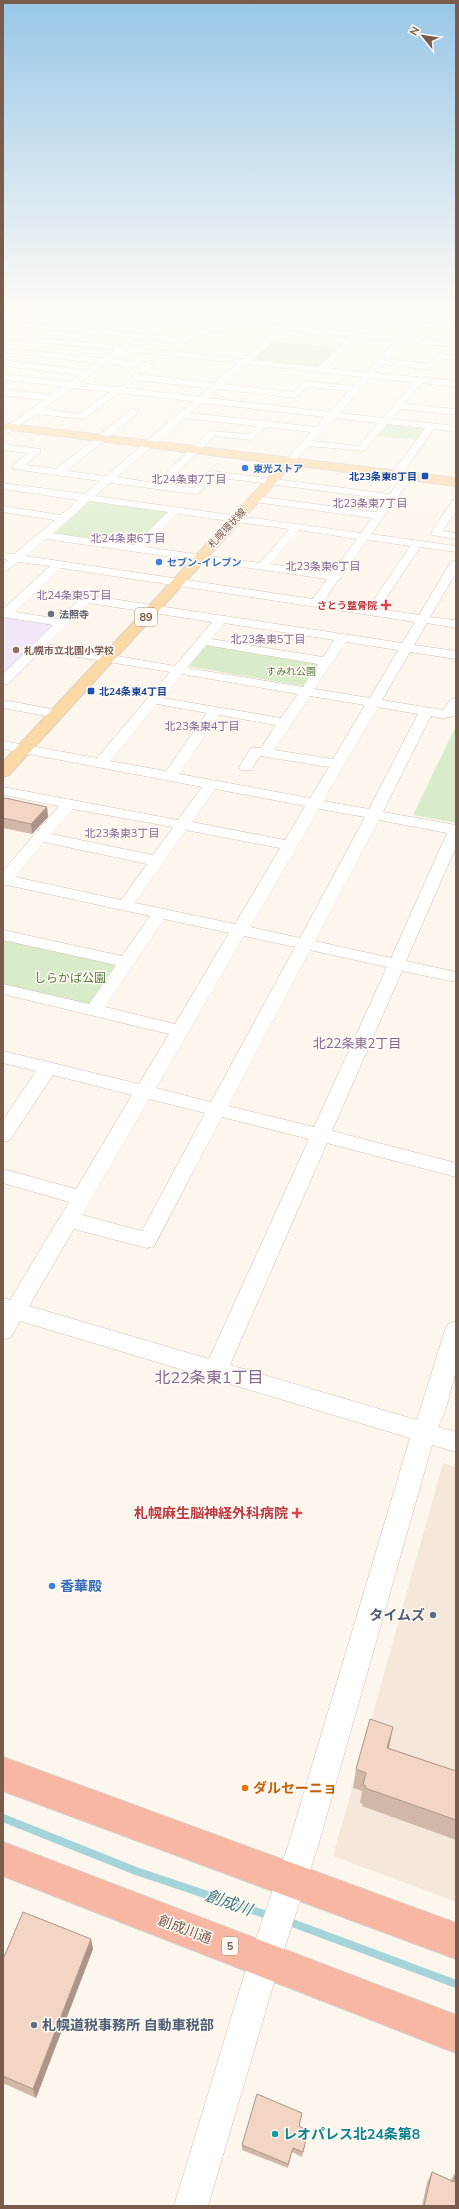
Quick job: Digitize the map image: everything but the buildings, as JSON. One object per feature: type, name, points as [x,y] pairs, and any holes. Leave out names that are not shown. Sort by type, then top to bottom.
[{"type":"highway","points":[[3,1774],[287,1888],[456,1941]]},
{"type":"highway","name":"創成川通","points":[[3,1859],[267,1950],[456,2034]]},
{"type":"main road","points":[[6,429],[101,438],[456,482]]},
{"type":"main road","name":"札幌環状線","points":[[3,772],[289,462]]},
{"type":"street","points":[[6,429],[34,411],[81,417],[90,410]]},
{"type":"street","points":[[125,410],[145,413]]},
{"type":"street","points":[[3,570],[189,410]]},
{"type":"street","points":[[289,410],[456,429]]},
{"type":"street","points":[[289,462],[337,410]]},
{"type":"street","points":[[306,443],[362,450],[395,410]]},
{"type":"street","points":[[436,410],[456,412]]},
{"type":"street","points":[[58,473],[134,411]]},
{"type":"street","points":[[183,415],[318,430]]},
{"type":"street","points":[[157,486],[213,433],[251,437],[264,424]]},
{"type":"street","points":[[396,475],[431,426]]},
{"type":"street","points":[[3,447],[37,451],[16,467],[195,491],[212,474],[393,497]]},
{"type":"street","points":[[316,603],[337,577],[408,476]]},
{"type":"street","points":[[3,486],[456,549]]},
{"type":"street","points":[[254,499],[380,516]]},
{"type":"street","points":[[456,503],[436,533],[456,536]]},
{"type":"street","points":[[137,549],[176,510]]},
{"type":"street","points":[[6,512],[63,518]]},
{"type":"street","points":[[262,567],[296,527]]},
{"type":"street","points":[[44,535],[337,577]]},
{"type":"street","points":[[372,611],[417,543]]},
{"type":"street","points":[[3,556],[178,582],[295,609],[316,603],[456,624]]},
{"type":"street","points":[[3,1331],[10,1308],[70,1220],[456,563]]},
{"type":"street","points":[[4,614],[59,564]]},
{"type":"street","points":[[3,681],[40,647],[61,623],[86,599],[154,608],[456,655]]},
{"type":"street","points":[[280,628],[295,609]]},
{"type":"street","points":[[4,614],[61,623]]},
{"type":"street","points":[[101,763],[221,619]]},
{"type":"street","points":[[265,752],[342,638]]},
{"type":"street","points":[[203,641],[326,661]]},
{"type":"street","points":[[40,647],[374,702],[426,712],[443,714],[450,713],[456,702]]},
{"type":"street","points":[[154,700],[285,723]]},
{"type":"street","points":[[3,704],[57,714]]},
{"type":"street","points":[[170,776],[215,711]]},
{"type":"street","points":[[70,1220],[147,1240],[306,944],[426,712]]},
{"type":"street","points":[[3,745],[456,830],[216,1370]]},
{"type":"street","points":[[246,767],[256,751],[337,764]]},
{"type":"street","points":[[125,906],[211,784]]},
{"type":"street","points":[[3,791],[290,845]]},
{"type":"street","points":[[69,804],[4,880],[456,977]]},
{"type":"street","points":[[41,837],[157,861]]},
{"type":"street","points":[[94,1010],[160,913]]},
{"type":"street","points":[[3,935],[127,962]]},
{"type":"street","points":[[5,992],[94,1010],[180,1031]]},
{"type":"street","points":[[3,1057],[145,1091],[456,1170]]},
{"type":"street","points":[[3,1135],[48,1068]]},
{"type":"street","points":[[3,1176],[82,1198]]},
{"type":"street","points":[[10,1308],[456,1442]]},
{"type":"street","points":[[191,2206],[267,1950],[287,1888],[303,1846],[424,1432],[433,1412],[456,1330]]},
{"type":"shaded area","name":"札幌市立北園小学校","points":[[3,617],[55,625],[3,675]]},
{"type":"shaded area","points":[[443,1463],[456,1467],[456,1902],[333,1856]]},
{"type":"green space","points":[[387,424],[426,429],[417,440],[375,436]]},
{"type":"green space","points":[[90,501],[167,512],[170,514],[136,547],[52,535]]},
{"type":"green space","name":"すみれ公園","points":[[206,645],[318,664],[303,686],[187,666],[202,646]]},
{"type":"green space","points":[[456,726],[456,823],[413,815]]},
{"type":"green space","name":"しらかば公園","points":[[3,938],[120,964],[91,1006],[3,985]]},
{"type":"waterway","name":"創成川","points":[[3,1818],[136,1871],[270,1916]]},
{"type":"waterway","name":"創成川","points":[[287,1921],[456,1984]]},
{"type":"place","name":"東光ストア","points":[[245,468]]},
{"type":"place","name":"北23条東8丁目","points":[[425,476]]},
{"type":"place","name":"セブン-イレブン","points":[[159,562]]},
{"type":"place","name":"さとう整骨院","points":[[386,605]]},
{"type":"place","name":"法照寺","points":[[51,614]]},
{"type":"place","name":"札幌市立北園小学校","points":[[16,650]]},
{"type":"place","name":"北24条東4丁目","points":[[91,691]]},
{"type":"place","name":"札幌麻生脳神経外科病院","points":[[297,1513]]},
{"type":"place","name":"香華殿","points":[[52,1586]]},
{"type":"place","name":"タイムズ","points":[[433,1615]]},
{"type":"place","name":"ダルセーニョ","points":[[245,1788]]},
{"type":"place","name":"札幌道税事務所 自動車税部","points":[[34,2025]]},
{"type":"place","name":"レオパレス北24条第8","points":[[275,2134]]},
{"type":"district","name":"北24条東7丁目","points":[[189,479]]},
{"type":"district","name":"北23条東7丁目","points":[[370,503]]},
{"type":"district","name":"北24条東6丁目","points":[[128,538]]},
{"type":"district","name":"北23条東6丁目","points":[[323,566]]},
{"type":"district","name":"北24条東5丁目","points":[[74,595]]},
{"type":"district","name":"北23条東5丁目","points":[[268,639]]},
{"type":"district","name":"北23条東4丁目","points":[[202,726]]},
{"type":"district","name":"北23条東3丁目","points":[[122,833]]},
{"type":"district","name":"北22条東2丁目","points":[[357,1043]]},
{"type":"district","name":"北22条東1丁目","points":[[209,1377]]}]
